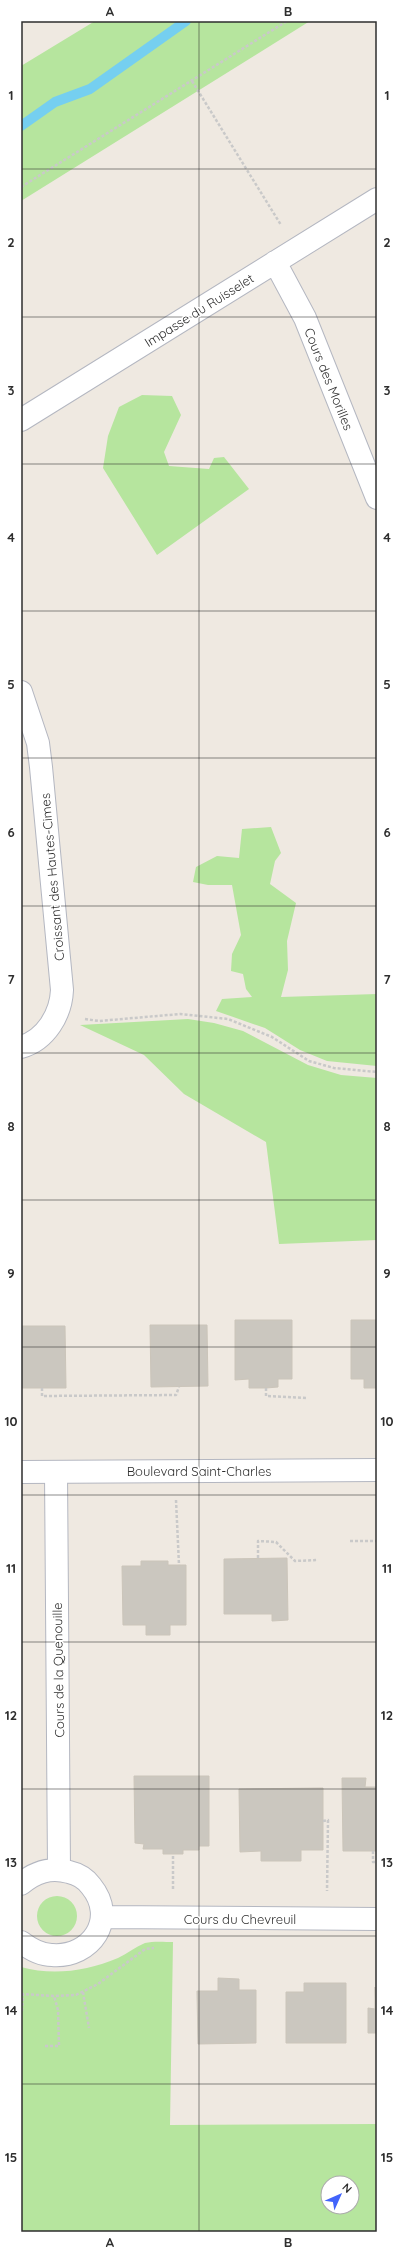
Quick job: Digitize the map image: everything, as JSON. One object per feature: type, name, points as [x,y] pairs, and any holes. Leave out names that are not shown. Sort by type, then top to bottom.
[{"type":"street","name":"Impasse du Ruisselet","points":[[21,420],[377,199]]},
{"type":"street","name":"Cours des Morilles","points":[[275,262],[305,318],[377,498]]},
{"type":"street","name":"Croissant des Hautes-Cimes","points":[[21,692],[38,744],[42,767],[62,990],[61,1004],[57,1015],[36,1039],[21,1048]]},
{"type":"street","name":"Boulevard Saint-Charles","points":[[21,1472],[377,1470]]},
{"type":"street","name":"Cours de la Quenouille","points":[[56,1472],[59,1869]]},
{"type":"street","points":[[21,1884],[30,1876],[44,1871],[59,1869],[74,1873],[87,1881],[97,1894],[103,1917],[98,1933],[90,1942],[79,1951],[66,1955],[50,1956],[21,1942]]},
{"type":"street","name":"Cours du Chevreuil","points":[[103,1917],[173,1919],[377,1919]]},
{"type":"path","points":[[21,187],[287,21]]},
{"type":"path","points":[[192,81],[282,226]]},
{"type":"path","points":[[82,1019],[99,1021],[180,1014],[228,1019],[272,1037],[309,1061],[334,1068],[377,1072]]},
{"type":"path","points":[[42,1388],[42,1396],[176,1395],[179,1387]]},
{"type":"path","points":[[266,1388],[266,1396],[307,1398]]},
{"type":"path","points":[[175,1471],[179,1565]]},
{"type":"path","points":[[258,1558],[258,1541],[276,1542],[295,1561],[318,1560]]},
{"type":"path","points":[[350,1541],[377,1541]]},
{"type":"path","points":[[323,1821],[328,1820],[327,1919]]},
{"type":"path","points":[[373,1851],[373,1862],[377,1862]]},
{"type":"path","points":[[173,1854],[173,1919]]},
{"type":"path","points":[[22,2011],[22,1994],[54,1996],[76,1995],[98,1984],[145,1949],[160,1948]]},
{"type":"path","points":[[84,1992],[89,2028]]},
{"type":"path","points":[[45,2046],[59,2046],[58,2010],[54,1996]]},
{"type":"green space","points":[[95,21],[310,21],[21,201],[21,66]]},
{"type":"green space","points":[[142,395],[172,396],[181,415],[164,452],[169,466],[209,469],[214,458],[224,457],[249,489],[157,555],[103,468],[108,436],[119,407]]},
{"type":"green space","points":[[271,827],[281,853],[275,861],[270,884],[296,903],[287,941],[288,970],[281,997],[377,994],[377,1066],[327,1061],[300,1050],[265,1028],[216,1011],[222,999],[252,997],[246,989],[243,974],[231,971],[232,954],[241,935],[232,885],[208,885],[193,882],[196,867],[217,856],[239,858],[242,829]]},
{"type":"green space","points":[[188,1019],[214,1023],[243,1031],[308,1065],[341,1075],[377,1078],[377,1240],[279,1244],[266,1142],[184,1094],[144,1055],[80,1025]]},
{"type":"green space","points":[[61,1896],[68,1899],[74,1905],[77,1916],[76,1924],[68,1933],[61,1936],[53,1936],[46,1933],[38,1924],[37,1912],[40,1905],[49,1897]]},
{"type":"green space","points":[[173,1942],[170,2125],[377,2124],[377,2232],[21,2232],[21,1967],[33,1970],[58,1972],[82,1969],[118,1958],[145,1943]]},
{"type":"building","points":[[235,1320],[292,1320],[292,1379],[278,1379],[278,1387],[266,1388],[249,1388],[249,1379],[235,1380]]},
{"type":"building","points":[[351,1320],[377,1320],[377,1388],[364,1388],[364,1379],[351,1379]]},
{"type":"building","points":[[150,1325],[207,1325],[208,1386],[151,1387]]},
{"type":"building","points":[[21,1326],[65,1326],[66,1388],[21,1388]]},
{"type":"building","points":[[287,1558],[288,1620],[272,1621],[272,1614],[224,1614],[224,1559]]},
{"type":"building","points":[[141,1561],[168,1561],[168,1565],[186,1565],[186,1625],[170,1625],[170,1635],[146,1635],[146,1625],[123,1625],[122,1566],[141,1566]]},
{"type":"building","points":[[134,1776],[209,1776],[209,1846],[199,1846],[199,1850],[183,1850],[183,1854],[163,1854],[163,1849],[143,1849],[144,1844],[135,1843]]},
{"type":"building","points":[[342,1778],[366,1778],[365,1787],[377,1787],[377,1851],[343,1851]]},
{"type":"building","points":[[323,1788],[323,1850],[301,1850],[301,1861],[261,1861],[261,1851],[240,1852],[239,1789]]},
{"type":"building","points":[[218,1978],[239,1979],[239,1990],[256,1990],[256,2043],[198,2044],[197,1991],[218,1991]]},
{"type":"building","points":[[304,1983],[346,1983],[346,2043],[286,2043],[286,1992],[304,1992]]},
{"type":"building","points":[[375,1987],[377,2033],[368,2033],[368,2008],[375,2009]]},
{"type":"waterway","points":[[21,126],[55,102],[90,89],[186,21]]}]
